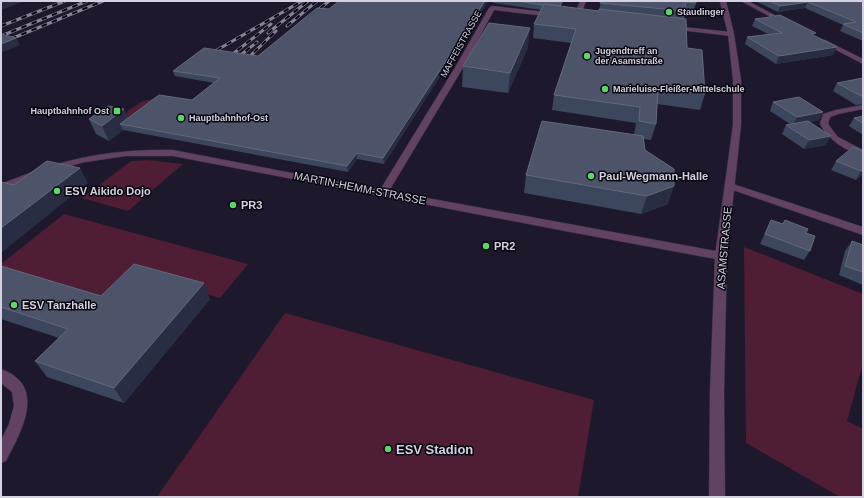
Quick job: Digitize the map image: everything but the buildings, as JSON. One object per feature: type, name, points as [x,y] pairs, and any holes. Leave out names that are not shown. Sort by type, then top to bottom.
[{"type":"street","name":"MAFFEISTRASSE","points":[[383,193],[460,66],[492,8],[573,18],[583,1]]},
{"type":"street","name":"ASAMSTRASSE","points":[[717,497],[717,391],[721,256],[737,124],[738,80],[731,34],[723,1]]},
{"type":"street","points":[[744,1],[793,26]]},
{"type":"street","points":[[662,27],[731,34]]},
{"type":"street","points":[[814,37],[863,62]]},
{"type":"street","points":[[863,107],[836,112],[826,116],[824,124],[827,132],[836,139],[863,153]]},
{"type":"street","name":"MARTIN-HEMM-STRASSE","points":[[1,187],[38,172],[84,158],[124,152],[173,152],[721,256]]},
{"type":"street","points":[[730,186],[863,231]]},
{"type":"street","points":[[1,376],[18,390],[21,402],[19,416],[1,456]]},
{"type":"shaded area","points":[[156,98],[131,124],[124,116],[128,113],[126,112],[143,101]]},
{"type":"shaded area","points":[[147,160],[183,164],[128,211],[82,198],[131,161]]},
{"type":"shaded area","points":[[64,214],[248,264],[220,298],[138,274],[107,304],[1,271],[1,264]]},
{"type":"shaded area","points":[[744,247],[863,294],[863,363],[847,421],[863,429],[863,497],[840,497],[746,443]]},
{"type":"shaded area","name":"ESV Stadion","points":[[285,313],[594,400],[578,497],[157,497]]},
{"type":"railway","points":[[1,26],[65,1]]},
{"type":"railway","points":[[1,36],[87,1]]},
{"type":"railway","points":[[1,43],[103,1]]},
{"type":"railway","points":[[217,50],[302,1]]},
{"type":"railway","points":[[268,33],[308,1]]},
{"type":"railway","points":[[287,26],[317,1]]},
{"type":"railway","points":[[312,15],[329,1]]},
{"type":"railway","points":[[229,57],[271,24]]},
{"type":"railway","points":[[246,60],[276,31]]},
{"type":"railway","points":[[237,58],[257,42]]},
{"type":"place","name":"Staudinger","points":[[669,12]]},
{"type":"place","name":"Jugendtreff an der Asamstraße","points":[[587,56]]},
{"type":"place","name":"Marieluise-Fleißer-Mittelschule","points":[[605,89]]},
{"type":"place","name":"Hauptbahnhof Ost","points":[[117,111]]},
{"type":"place","name":"Hauptbahnhof-Ost","points":[[181,118]]},
{"type":"place","name":"Paul-Wegmann-Halle","points":[[591,176]]},
{"type":"place","name":"ESV Aikido Dojo","points":[[57,191]]},
{"type":"place","name":"PR3","points":[[233,205]]},
{"type":"place","name":"PR2","points":[[486,246]]},
{"type":"place","name":"ESV Tanzhalle","points":[[14,305]]},
{"type":"place","name":"ESV Stadion","points":[[388,449]]}]
